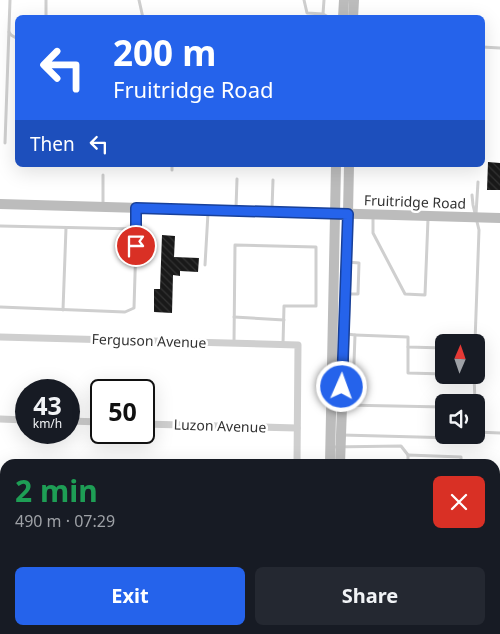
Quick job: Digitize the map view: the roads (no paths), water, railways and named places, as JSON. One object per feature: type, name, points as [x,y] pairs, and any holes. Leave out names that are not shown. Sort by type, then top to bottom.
[{"type":"main road","points":[[343,15],[344,0]]},
{"type":"main road","points":[[353,15],[354,0]]},
{"type":"main road","points":[[336,167],[334,213],[335,447],[339,459]]},
{"type":"main road","points":[[331,459],[340,435],[349,167]]},
{"type":"main road","name":"Fruitridge Road","points":[[0,204],[500,218]]},
{"type":"street","name":"Ferguson Avenue","points":[[0,337],[298,345],[297,428]]},
{"type":"street","points":[[0,419],[15,420]]},
{"type":"street","name":"Luzon Avenue","points":[[155,424],[297,428]]},
{"type":"street","points":[[297,428],[297,459]]},
{"type":"lane","points":[[5,143],[10,0]]},
{"type":"lane","points":[[46,0],[46,15]]},
{"type":"lane","points":[[139,0],[142,15]]},
{"type":"lane","points":[[304,0],[307,13],[323,14],[324,0]]},
{"type":"lane","points":[[8,31],[15,37]]},
{"type":"lane","points":[[485,47],[500,48]]},
{"type":"lane","points":[[103,175],[103,207]]},
{"type":"lane","points":[[236,210],[237,179]]},
{"type":"lane","points":[[272,211],[273,180]]},
{"type":"lane","points":[[476,217],[478,182]]},
{"type":"lane","points":[[472,195],[479,230],[474,334]]},
{"type":"lane","points":[[0,307],[124,312],[134,308],[136,208]]},
{"type":"lane","points":[[205,265],[208,210]]},
{"type":"lane","points":[[373,214],[373,233],[405,294],[425,295],[428,216]]},
{"type":"lane","points":[[0,226],[136,229]]},
{"type":"lane","points":[[63,310],[66,228]]},
{"type":"lane","points":[[234,343],[235,245],[316,247],[316,306],[284,306],[283,344]]},
{"type":"lane","points":[[234,317],[284,320]]},
{"type":"lane","points":[[344,334],[408,336],[408,373],[435,374]]},
{"type":"lane","points":[[353,390],[355,335]]},
{"type":"lane","points":[[408,347],[435,348]]},
{"type":"lane","points":[[341,404],[435,408]]},
{"type":"lane","points":[[485,432],[500,433]]},
{"type":"lane","points":[[340,435],[435,437]]},
{"type":"lane","points":[[335,447],[401,446],[408,455],[408,459]]},
{"type":"lane","points":[[408,455],[461,457],[461,459]]}]
